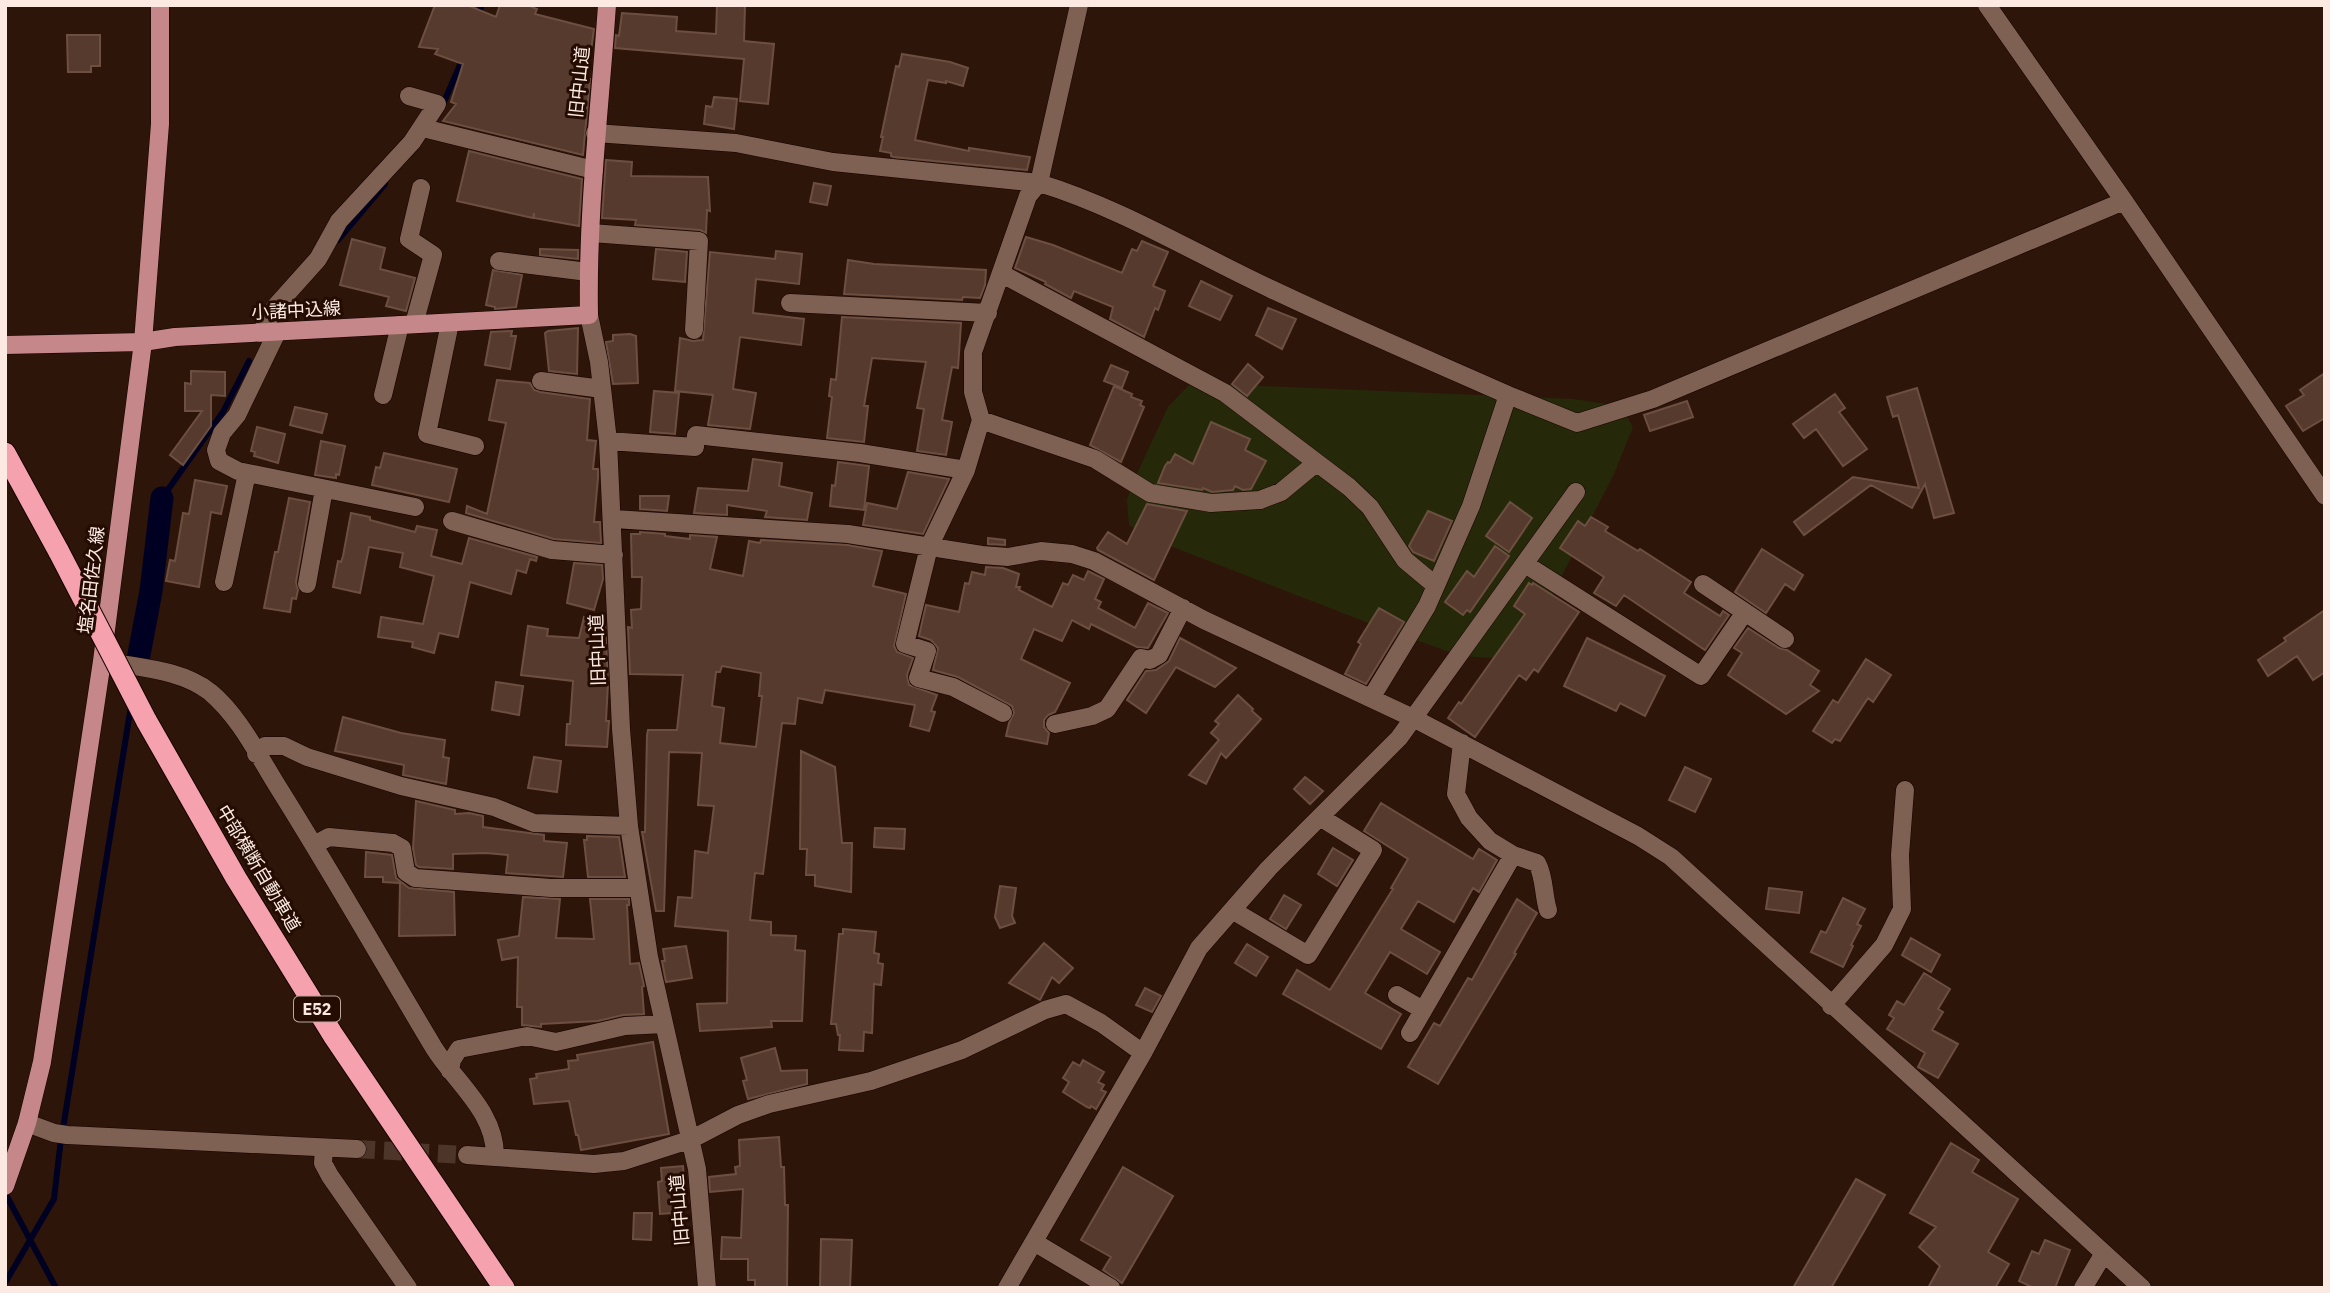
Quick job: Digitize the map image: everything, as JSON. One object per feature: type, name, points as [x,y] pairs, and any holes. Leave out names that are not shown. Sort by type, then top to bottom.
[{"type":"highway","name":"中部横断自動車道","points":[[5,453],[146,720],[236,878],[333,1035],[504,1288]]},
{"type":"main road","name":"塩名田佐久線","points":[[5,1186],[27,1123],[42,1062],[102,661],[143,342],[160,124],[160,5]]},
{"type":"main road","name":"旧中山道","points":[[589,315],[588,272],[595,133],[607,5]]},
{"type":"main road","name":"小諸中込線","points":[[5,345],[143,342],[176,337],[589,315]]},
{"type":"street","points":[[1003,713],[953,687],[918,678],[926,651],[905,643],[929,547],[966,470],[981,421],[973,392],[973,352],[1028,196],[1039,183],[1079,5]]},
{"type":"street","points":[[1987,5],[2325,496]]},
{"type":"street","points":[[409,96],[437,104],[412,142],[339,221],[318,259],[275,307],[269,332],[237,415],[222,433],[216,450],[219,461],[238,471],[415,506]]},
{"type":"street","points":[[423,128],[594,170]]},
{"type":"street","points":[[595,133],[736,143],[833,162],[1039,183],[1071,193],[1270,288],[1508,395],[1577,423],[1654,399],[2124,201]]},
{"type":"street","points":[[383,395],[433,255],[409,239],[421,188]]},
{"type":"street","points":[[591,233],[699,241],[694,330]]},
{"type":"street","points":[[499,261],[588,272]]},
{"type":"street","points":[[1002,274],[1225,393],[1349,487],[1370,507],[1405,560],[1435,585]]},
{"type":"street","points":[[790,303],[988,313]]},
{"type":"street","name":"旧中山道","points":[[589,315],[608,441],[614,519],[621,729],[629,826],[664,1024],[692,1139],[697,1169],[706,1288]]},
{"type":"street","points":[[450,323],[426,434],[475,446]]},
{"type":"street","points":[[541,381],[602,388]]},
{"type":"street","points":[[1371,698],[1427,606],[1471,506],[1508,395]]},
{"type":"street","points":[[981,421],[1095,459],[1150,493],[1211,503],[1260,500],[1280,492],[1316,463]]},
{"type":"street","points":[[608,441],[695,447],[696,435],[860,453],[966,470]]},
{"type":"street","points":[[224,582],[247,473]]},
{"type":"street","points":[[307,584],[324,489]]},
{"type":"street","points":[[1007,1288],[1143,1053],[1199,948],[1269,868],[1415,719],[1576,492]]},
{"type":"street","points":[[614,519],[848,534],[1008,557],[1041,551],[1072,554],[1105,566],[1183,608],[1415,719],[1639,836],[1671,857],[2142,1288]]},
{"type":"street","points":[[452,521],[552,550],[614,555]]},
{"type":"street","points":[[1525,564],[1700,676],[1745,612]]},
{"type":"street","points":[[1703,583],[1785,639]]},
{"type":"street","points":[[1055,724],[1092,716],[1107,709],[1141,658],[1150,660],[1159,655],[1183,608]]},
{"type":"street","points":[[102,661],[156,670],[187,679],[209,692],[232,715],[314,845],[412,1011],[450,1070],[482,1112],[491,1128],[495,1157]]},
{"type":"street","points":[[1462,743],[1455,794],[1469,818],[1490,841],[1513,855],[1537,863],[1544,876],[1544,895],[1548,910]]},
{"type":"street","points":[[256,754],[265,746],[284,746],[307,757],[401,786],[494,807],[534,823],[629,826]]},
{"type":"street","points":[[1831,1006],[1884,945],[1902,909],[1900,855],[1905,790]]},
{"type":"street","points":[[1232,910],[1308,955],[1373,850],[1321,817]]},
{"type":"street","points":[[314,845],[329,837],[393,843],[402,848],[406,872],[415,878],[551,888],[638,888]]},
{"type":"street","points":[[1410,1032],[1513,855]]},
{"type":"street","points":[[1397,995],[1423,1010]]},
{"type":"street","points":[[467,1155],[594,1164],[624,1161],[692,1139],[738,1115],[769,1104],[870,1081],[962,1050],[1045,1010],[1066,1004],[1101,1023],[1143,1053]]},
{"type":"street","points":[[450,1070],[452,1060],[459,1049],[527,1036],[556,1042],[625,1026],[664,1024]]},
{"type":"street","points":[[27,1123],[61,1134],[357,1149]]},
{"type":"street","points":[[324,1148],[323,1163],[330,1176],[408,1288]]},
{"type":"street","points":[[1034,1242],[1111,1288]]},
{"type":"street","points":[[2082,1288],[2103,1255]]},
{"type":"green space","points":[[1191,383],[1573,399],[1607,404],[1624,412],[1633,427],[1614,474],[1539,620],[1517,645],[1492,658],[1461,656],[1160,542],[1129,525],[1127,500],[1134,480],[1168,407]]},
{"type":"building","points":[[435,5],[467,5],[496,17],[500,5],[527,5],[537,9],[535,14],[594,29],[587,79],[590,79],[583,155],[443,121],[456,104],[451,102],[463,64],[435,54],[438,49],[419,47]]},
{"type":"building","points":[[717,5],[745,5],[744,41],[774,44],[768,104],[740,101],[744,59],[615,48],[622,13],[677,17],[676,31],[716,34]]},
{"type":"building","points":[[67,35],[100,35],[100,66],[91,66],[91,72],[68,72]]},
{"type":"building","points":[[902,54],[950,62],[968,68],[963,86],[928,80],[915,140],[969,151],[969,148],[1030,157],[1027,170],[893,157],[891,153],[880,151],[896,66],[899,67]]},
{"type":"building","points":[[714,97],[737,99],[734,129],[704,124],[706,106],[712,107]]},
{"type":"building","points":[[469,151],[582,179],[579,226],[534,218],[534,213],[533,218],[457,201]]},
{"type":"building","points":[[606,160],[632,162],[631,176],[708,177],[710,211],[707,210],[706,233],[700,230],[635,225],[636,220],[602,218]]},
{"type":"building","points":[[814,183],[831,186],[827,205],[810,202]]},
{"type":"building","points":[[1026,237],[1122,273],[1132,249],[1137,251],[1142,241],[1168,252],[1153,286],[1165,291],[1144,337],[1110,319],[1113,307],[1074,291],[1071,298],[1045,284],[1046,282],[1015,268]]},
{"type":"building","points":[[352,239],[385,248],[380,269],[415,278],[406,311],[386,306],[389,297],[340,285]]},
{"type":"building","points":[[540,249],[578,250],[578,259],[540,255]]},
{"type":"building","points":[[656,249],[687,252],[685,282],[653,279]]},
{"type":"building","points":[[776,251],[802,254],[799,284],[756,279],[753,313],[804,319],[801,345],[740,337],[733,389],[756,393],[750,429],[708,425],[713,395],[675,391],[680,338],[703,340],[710,252],[775,259]]},
{"type":"building","points":[[848,260],[874,264],[986,270],[985,285],[980,298],[963,297],[962,300],[844,294]]},
{"type":"building","points":[[493,270],[522,275],[516,307],[495,309],[486,305]]},
{"type":"building","points":[[1201,281],[1232,296],[1220,320],[1189,306]]},
{"type":"building","points":[[1268,308],[1296,319],[1282,349],[1256,335]]},
{"type":"building","points":[[842,317],[961,323],[958,368],[952,367],[942,420],[952,422],[946,455],[917,451],[924,409],[917,408],[926,362],[872,358],[864,406],[868,406],[864,442],[827,438],[832,397],[829,396],[831,379],[836,380]]},
{"type":"building","points":[[578,328],[577,374],[549,371],[545,333]]},
{"type":"building","points":[[512,331],[511,336],[516,336],[510,369],[485,365],[491,332]]},
{"type":"building","points":[[613,335],[636,336],[638,383],[613,384],[606,342],[613,341]]},
{"type":"building","points":[[1248,364],[1263,377],[1247,396],[1232,384]]},
{"type":"building","points":[[1111,365],[1128,372],[1122,388],[1104,381]]},
{"type":"building","points":[[191,371],[225,372],[225,396],[211,395],[211,426],[183,465],[170,455],[202,411],[185,411],[185,383],[191,384]]},
{"type":"building","points":[[2325,373],[2325,418],[2303,431],[2286,406],[2304,395],[2300,390]]},
{"type":"building","points":[[497,380],[530,383],[534,390],[540,392],[590,399],[587,440],[596,441],[593,469],[598,469],[598,478],[594,522],[600,522],[601,543],[554,539],[466,513],[467,506],[487,514],[506,423],[489,420]]},
{"type":"building","points":[[1114,386],[1142,401],[1140,405],[1144,407],[1121,462],[1090,445]]},
{"type":"building","points":[[1917,388],[1954,513],[1934,518],[1925,484],[1912,508],[1871,485],[1804,535],[1794,522],[1853,477],[1919,488],[1898,415],[1893,417],[1887,397]]},
{"type":"building","points":[[654,391],[679,393],[675,434],[650,432]]},
{"type":"building","points":[[1835,394],[1845,408],[1839,412],[1867,449],[1843,466],[1816,429],[1804,438],[1793,424]]},
{"type":"building","points":[[1687,401],[1693,417],[1650,431],[1644,415]]},
{"type":"building","points":[[295,407],[327,414],[322,433],[290,425]]},
{"type":"building","points":[[1211,422],[1250,439],[1245,450],[1266,461],[1251,489],[1243,490],[1235,486],[1233,490],[1212,492],[1203,488],[1158,483],[1165,466],[1175,454],[1193,464]]},
{"type":"building","points":[[257,427],[285,434],[278,463],[254,456],[255,452],[251,451]]},
{"type":"building","points":[[321,441],[345,446],[336,478],[315,475]]},
{"type":"building","points":[[384,453],[457,469],[449,502],[372,485],[376,467],[380,468]]},
{"type":"building","points":[[753,459],[782,463],[779,486],[812,493],[807,520],[765,517],[767,511],[727,505],[727,515],[694,513],[698,488],[748,491]]},
{"type":"building","points":[[838,462],[869,466],[864,510],[830,506]]},
{"type":"building","points":[[908,472],[949,479],[923,534],[863,525],[867,503],[897,509]]},
{"type":"building","points":[[195,480],[227,486],[221,514],[211,512],[199,587],[166,581],[170,560],[175,561],[183,513],[189,514]]},
{"type":"building","points":[[640,496],[669,496],[667,511],[640,509]]},
{"type":"building","points":[[289,498],[310,502],[296,582],[298,590],[296,599],[292,598],[290,612],[264,608]]},
{"type":"building","points":[[1510,502],[1532,518],[1509,552],[1486,536]]},
{"type":"building","points":[[1147,504],[1187,511],[1154,580],[1097,548],[1108,532],[1127,544]]},
{"type":"building","points":[[1428,511],[1452,521],[1434,561],[1413,552],[1409,546]]},
{"type":"building","points":[[351,513],[415,532],[417,526],[437,530],[431,556],[462,564],[469,538],[537,557],[536,561],[530,559],[526,573],[517,570],[511,594],[470,582],[458,637],[439,633],[434,653],[412,647],[413,642],[378,637],[381,617],[423,624],[434,576],[400,567],[403,553],[369,547],[360,593],[333,587],[338,561],[341,562],[343,556]]},
{"type":"building","points":[[1591,517],[1608,527],[1605,531],[1638,551],[1640,549],[1691,582],[1684,593],[1720,616],[1723,611],[1729,615],[1705,650],[1624,595],[1616,606],[1594,593],[1604,577],[1560,548],[1578,521],[1585,526]]},
{"type":"building","points":[[631,534],[665,534],[690,539],[690,535],[717,537],[710,569],[743,576],[749,541],[847,545],[882,551],[873,586],[906,594],[894,646],[897,652],[913,658],[907,675],[909,685],[937,695],[931,711],[935,712],[929,731],[910,726],[915,705],[825,690],[822,703],[798,698],[795,724],[782,723],[763,874],[755,873],[750,920],[771,922],[771,935],[796,936],[795,950],[805,951],[802,1021],[771,1021],[772,1027],[700,1031],[697,1004],[727,1003],[728,931],[675,926],[678,897],[692,898],[695,851],[708,853],[714,806],[698,805],[702,753],[669,752],[664,911],[656,911],[642,832],[645,832],[647,735],[648,730],[677,730],[683,675],[630,674],[628,627],[632,628],[631,610],[641,609],[642,577],[632,577]],"holes":[[[722,666],[761,673],[759,696],[762,696],[756,747],[720,743],[724,708],[712,706],[716,672],[720,672]]]},
{"type":"building","points":[[988,538],[1005,540],[1005,545],[988,544]]},
{"type":"building","points":[[1495,546],[1509,556],[1470,612],[1467,610],[1463,615],[1445,602],[1467,571],[1474,577]]},
{"type":"building","points":[[1762,549],[1803,575],[1794,590],[1785,584],[1766,613],[1735,592]]},
{"type":"building","points":[[574,563],[602,565],[603,579],[594,610],[567,603]]},
{"type":"building","points":[[986,567],[1003,568],[1019,574],[1016,587],[1020,587],[1019,590],[1052,607],[1063,583],[1068,585],[1073,575],[1084,580],[1088,571],[1104,579],[1095,599],[1101,602],[1098,608],[1135,628],[1148,603],[1168,613],[1148,648],[1137,647],[1091,624],[1089,629],[1072,620],[1062,641],[1034,629],[1021,659],[1070,683],[1055,712],[1044,720],[1044,727],[1049,733],[1047,744],[1006,736],[1014,713],[1012,706],[958,677],[933,670],[938,648],[931,640],[919,636],[926,605],[959,612],[965,583],[969,584],[972,572],[985,575]]},
{"type":"building","points":[[1529,583],[1579,612],[1538,672],[1534,669],[1526,680],[1519,675],[1475,737],[1448,718],[1459,702],[1461,704],[1525,614],[1514,606]]},
{"type":"building","points":[[1379,608],[1404,622],[1366,684],[1345,674],[1361,644],[1358,642]]},
{"type":"building","points":[[2325,610],[2325,672],[2313,680],[2297,656],[2268,676],[2258,660]]},
{"type":"building","points":[[584,617],[605,622],[608,683],[606,721],[609,721],[607,747],[566,745],[573,681],[521,675],[528,626],[548,629],[547,636],[579,638]]},
{"type":"building","points":[[1748,628],[1819,671],[1810,685],[1819,691],[1786,714],[1728,675],[1742,653],[1734,648]]},
{"type":"building","points":[[1180,638],[1236,668],[1215,687],[1176,667],[1146,713],[1127,700],[1146,671],[1156,670],[1169,661]]},
{"type":"building","points":[[1587,638],[1665,676],[1645,716],[1620,703],[1616,711],[1564,686]]},
{"type":"building","points":[[1866,659],[1891,675],[1873,702],[1868,698],[1840,741],[1835,739],[1832,743],[1813,731],[1833,700],[1838,703]]},
{"type":"building","points":[[496,682],[523,686],[519,715],[492,710]]},
{"type":"building","points":[[1238,695],[1261,719],[1226,758],[1221,753],[1206,784],[1189,775],[1219,740],[1211,733],[1219,724],[1215,721]]},
{"type":"building","points":[[343,717],[401,733],[445,740],[443,757],[449,758],[446,784],[403,775],[404,765],[335,751]]},
{"type":"building","points":[[801,751],[835,767],[842,843],[852,843],[851,892],[815,886],[815,875],[806,875],[807,849],[800,849]]},
{"type":"building","points":[[534,757],[561,761],[557,792],[528,788]]},
{"type":"building","points":[[1685,767],[1711,779],[1695,812],[1669,800]]},
{"type":"building","points":[[1305,777],[1323,791],[1310,804],[1294,789]]},
{"type":"building","points":[[416,801],[455,810],[455,814],[483,816],[483,827],[544,835],[544,841],[567,843],[563,877],[506,873],[508,855],[486,853],[453,854],[453,869],[419,867],[416,865],[413,848]]},
{"type":"building","points":[[1381,803],[1473,859],[1479,849],[1497,860],[1479,892],[1473,888],[1454,922],[1418,901],[1401,929],[1440,952],[1427,974],[1390,952],[1365,993],[1401,1014],[1381,1049],[1283,994],[1297,970],[1330,990],[1393,889],[1391,888],[1408,859],[1364,831]]},
{"type":"building","points":[[875,828],[905,829],[904,849],[874,847]]},
{"type":"building","points":[[587,836],[619,837],[625,877],[588,877],[584,840],[587,840]]},
{"type":"building","points":[[1333,848],[1353,860],[1337,886],[1318,874]]},
{"type":"building","points":[[366,852],[392,855],[396,878],[409,888],[454,892],[455,935],[399,936],[400,883],[383,882],[383,877],[365,877]]},
{"type":"building","points":[[1000,886],[1016,888],[1012,916],[1015,923],[1000,928],[995,917]]},
{"type":"building","points":[[1769,888],[1802,892],[1799,913],[1766,909]]},
{"type":"building","points":[[1284,895],[1301,905],[1286,929],[1270,919]]},
{"type":"building","points":[[523,897],[560,899],[556,938],[594,939],[590,899],[629,899],[630,964],[639,963],[644,986],[644,1014],[623,1015],[598,1021],[541,1024],[541,1027],[522,1025],[522,1007],[517,1007],[518,957],[502,960],[498,940],[519,936]]},
{"type":"building","points":[[1843,898],[1865,909],[1857,924],[1861,926],[1843,967],[1811,952],[1821,931],[1826,933]]},
{"type":"building","points":[[1517,899],[1537,913],[1514,953],[1516,954],[1438,1084],[1408,1067],[1434,1023],[1440,1026],[1468,978],[1472,980]]},
{"type":"building","points":[[843,929],[876,932],[874,953],[879,954],[878,963],[883,964],[881,985],[874,984],[872,1033],[864,1032],[863,1051],[839,1050],[840,1035],[836,1024],[831,1024],[839,934],[843,934]]},
{"type":"building","points":[[1911,938],[1940,955],[1931,972],[1902,955]]},
{"type":"building","points":[[1044,943],[1073,968],[1059,983],[1052,977],[1040,1000],[1009,983]]},
{"type":"building","points":[[1247,944],[1268,957],[1256,976],[1235,963]]},
{"type":"building","points":[[686,946],[692,978],[666,982],[663,949]]},
{"type":"building","points":[[1924,973],[1950,989],[1938,1009],[1943,1012],[1932,1030],[1958,1044],[1938,1078],[1918,1067],[1925,1053],[1887,1029],[1894,1018],[1889,1015],[1897,1001],[1904,1005]]},
{"type":"building","points":[[1145,988],[1161,996],[1152,1012],[1136,1005]]},
{"type":"building","points":[[653,1042],[669,1134],[581,1150],[569,1101],[534,1104],[530,1079],[537,1078],[536,1074],[569,1069],[568,1061],[578,1060],[577,1055]]},
{"type":"building","points":[[775,1048],[781,1071],[807,1070],[807,1084],[748,1099],[743,1081],[747,1080],[741,1058]]},
{"type":"building","points":[[1083,1060],[1104,1072],[1098,1082],[1104,1085],[1101,1090],[1106,1092],[1096,1109],[1087,1107],[1063,1092],[1069,1082],[1063,1078],[1073,1062],[1080,1066]]},
{"type":"building","points":[[779,1137],[781,1167],[784,1167],[785,1205],[788,1205],[787,1288],[755,1288],[755,1280],[748,1280],[748,1259],[721,1259],[722,1237],[741,1238],[743,1189],[710,1192],[709,1177],[736,1174],[735,1167],[740,1166],[739,1140]]},
{"type":"building","points":[[1951,1143],[1979,1160],[1972,1172],[2018,1199],[1988,1252],[2009,1264],[1995,1288],[1928,1288],[1940,1266],[1919,1247],[1936,1227],[1910,1213]]},
{"type":"building","points":[[683,1166],[686,1208],[683,1208],[684,1212],[660,1214],[658,1182],[662,1181],[661,1168]]},
{"type":"building","points":[[1123,1167],[1173,1196],[1122,1283],[1103,1270],[1111,1257],[1081,1240]]},
{"type":"building","points":[[1856,1179],[1885,1195],[1831,1288],[1793,1288]]},
{"type":"building","points":[[634,1213],[652,1213],[651,1240],[633,1239]]},
{"type":"building","points":[[821,1239],[852,1240],[850,1288],[820,1288]]},
{"type":"building","points":[[2045,1240],[2070,1250],[2055,1288],[2034,1288],[2019,1281],[2032,1251],[2039,1254]]},
{"type":"waterway","points":[[477,18],[482,5]]},
{"type":"waterway","points":[[441,109],[463,58]]},
{"type":"waterway","points":[[338,240],[385,184]]},
{"type":"waterway","points":[[162,498],[223,412],[249,361]]},
{"type":"waterway","points":[[138,660],[151,591],[162,498]]},
{"type":"waterway","points":[[5,1283],[54,1199],[131,706]]},
{"type":"waterway","points":[[5,1193],[56,1288]]},
{"type":"tunnel","points":[[357,1149],[467,1155]]}]
